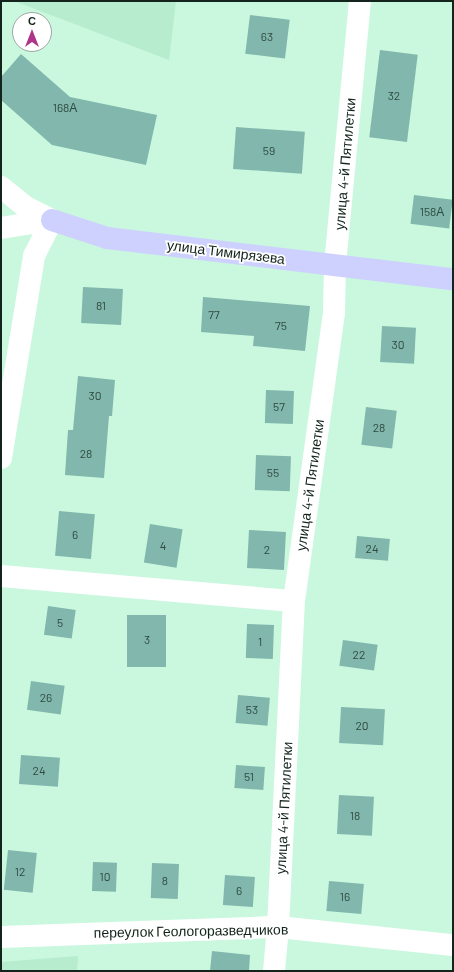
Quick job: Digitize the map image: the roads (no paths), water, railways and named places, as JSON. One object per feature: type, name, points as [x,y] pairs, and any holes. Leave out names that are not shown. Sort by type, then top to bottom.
[{"type":"main road","name":"улица Тимирязева","points":[[52,220],[107,238],[453,279]]},
{"type":"street","name":"улица 4-й Пятилетки","points":[[274,971],[278,927],[294,601],[334,313],[335,265],[360,1]]},
{"type":"street","points":[[1,187],[26,207],[52,220],[34,256],[1,458]]},
{"type":"street","name":"улица Тимирязева","points":[[1,228],[52,220]]},
{"type":"street","points":[[1,576],[294,601]]},
{"type":"street","name":"переулок Геологоразведчиков","points":[[1,937],[278,927],[453,945]]}]
